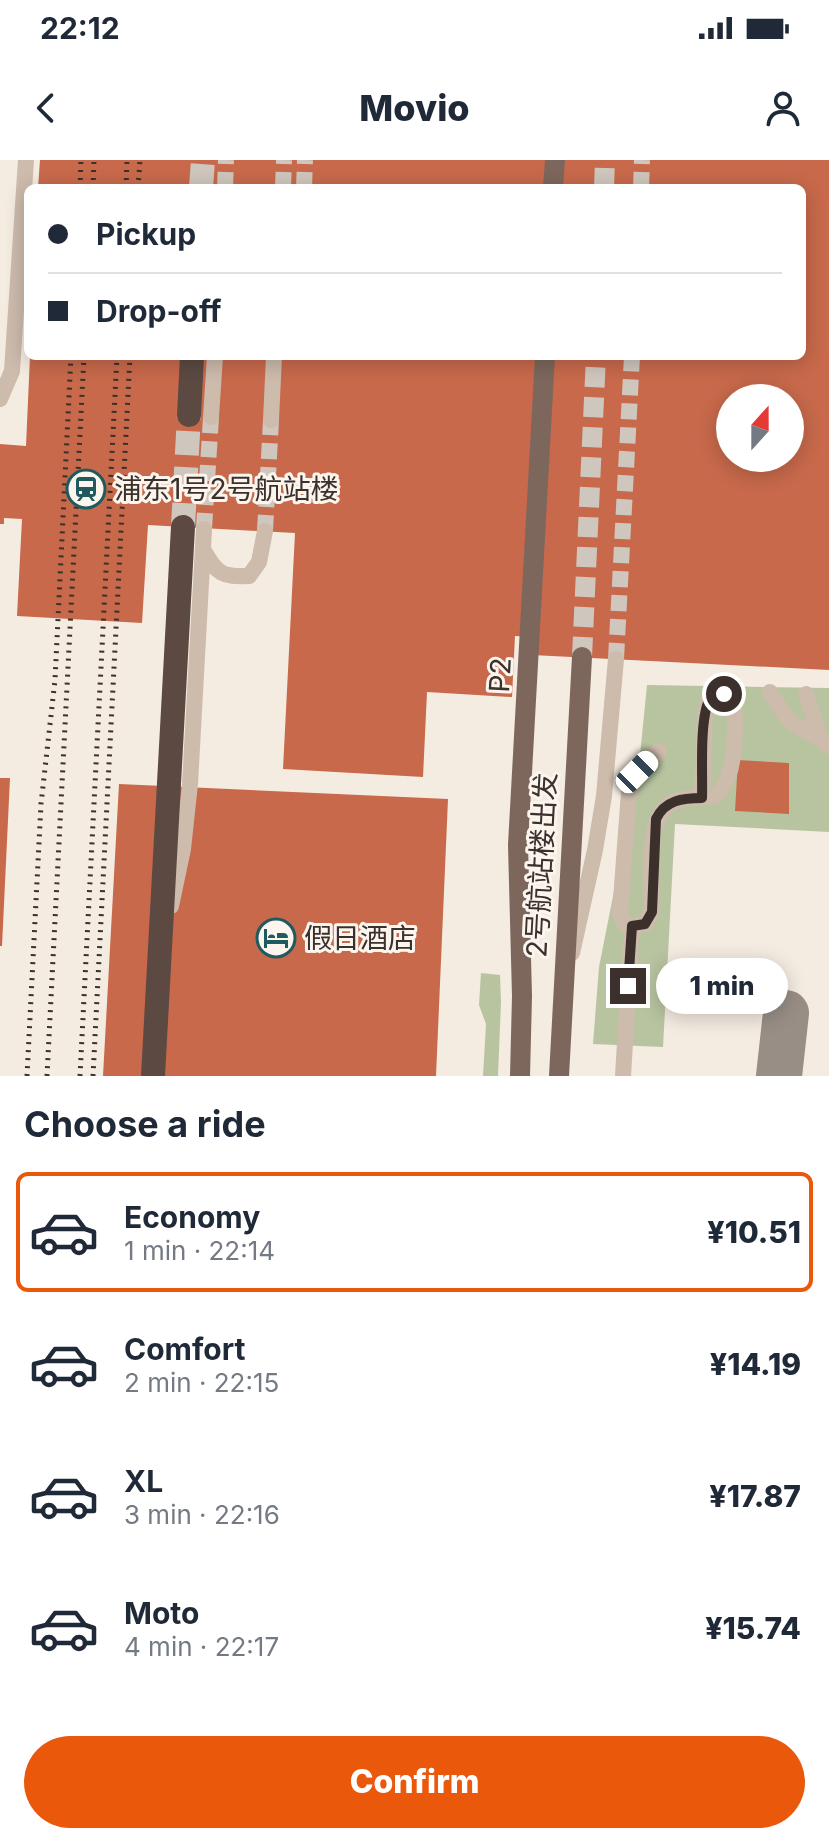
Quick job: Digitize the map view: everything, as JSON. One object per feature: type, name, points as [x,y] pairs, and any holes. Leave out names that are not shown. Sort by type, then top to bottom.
[{"type":"highway","points":[[193,360],[200,416]]},
{"type":"highway","points":[[156,1076],[155,1030],[194,528]]},
{"type":"main road","points":[[553,184],[555,160]]},
{"type":"main road","name":"P2","points":[[520,1076],[522,996],[518,845],[545,360]]},
{"type":"main road","name":"2号航站楼出发","points":[[559,1076],[582,657]]},
{"type":"street","points":[[24,184],[26,160]]},
{"type":"street","points":[[0,399],[12,371],[24,190]]},
{"type":"street","points":[[200,416],[214,360]]},
{"type":"street","points":[[271,420],[274,360]]},
{"type":"street","points":[[194,528],[214,569],[229,577],[249,576],[259,562],[265,531]]},
{"type":"street","points":[[160,959],[183,849],[204,550]]},
{"type":"street","points":[[562,997],[604,796],[616,659]]},
{"type":"street","points":[[659,751],[637,772],[629,792],[620,913],[625,924],[645,924],[652,912],[654,829],[660,811],[674,801],[702,798],[715,796],[724,786],[731,768],[734,702],[719,692],[709,698],[705,714],[702,798]]},
{"type":"street","points":[[770,692],[787,721],[825,742]]},
{"type":"street","points":[[806,694],[825,742]]},
{"type":"street","points":[[623,1076],[632,926]]},
{"type":"green space","points":[[647,685],[829,688],[829,832],[675,824],[663,1047],[593,1044],[599,967],[639,765]]},
{"type":"green space","points":[[481,973],[500,975],[498,1076],[483,1076],[486,1024],[479,1005]]},
{"type":"building","points":[[40,160],[829,160],[829,670],[532,655],[533,637],[515,636],[512,697],[427,692],[423,777],[283,769],[295,533],[148,525],[142,623],[17,616],[22,519],[4,518],[4,524],[0,524],[0,444],[26,446],[30,360],[806,360],[806,184],[38,184]]},
{"type":"building","points":[[738,760],[789,763],[789,814],[735,811]]},
{"type":"building","points":[[0,778],[10,778],[2,946],[0,946]]},
{"type":"building","name":"假日酒店","points":[[119,784],[448,799],[436,1076],[103,1076]]},
{"type":"taxiway","points":[[779,1076],[786,1013]]},
{"type":"tunnel","points":[[201,184],[203,160]]},
{"type":"tunnel","points":[[225,184],[226,160]]},
{"type":"tunnel","points":[[283,184],[284,160]]},
{"type":"tunnel","points":[[304,184],[305,160]]},
{"type":"tunnel","points":[[604,184],[605,160]]},
{"type":"tunnel","points":[[641,184],[642,160]]},
{"type":"tunnel","points":[[582,657],[596,360]]},
{"type":"tunnel","points":[[616,659],[632,360]]},
{"type":"tunnel","points":[[183,527],[189,415]]},
{"type":"tunnel","points":[[204,529],[211,417]]},
{"type":"tunnel","points":[[265,531],[271,420]]},
{"type":"railway","points":[[80,184],[81,160]]},
{"type":"railway","points":[[93,184],[94,160]]},
{"type":"railway","points":[[126,184],[127,160]]},
{"type":"railway","points":[[138,184],[140,160]]},
{"type":"railway","points":[[27,1076],[41,804],[55,680],[71,360]]},
{"type":"railway","points":[[47,1076],[84,360]]},
{"type":"railway","points":[[80,1076],[117,360]]},
{"type":"railway","points":[[93,1076],[130,360]]},
{"type":"place","name":"浦东1号2号航站楼","points":[[86,489]]},
{"type":"place","name":"假日酒店","points":[[276,938]]},
{"type":"route","points":[[628,986],[632,926],[645,924],[652,912],[656,819],[666,805],[674,801],[702,798],[705,714],[713,693],[724,694]]}]
